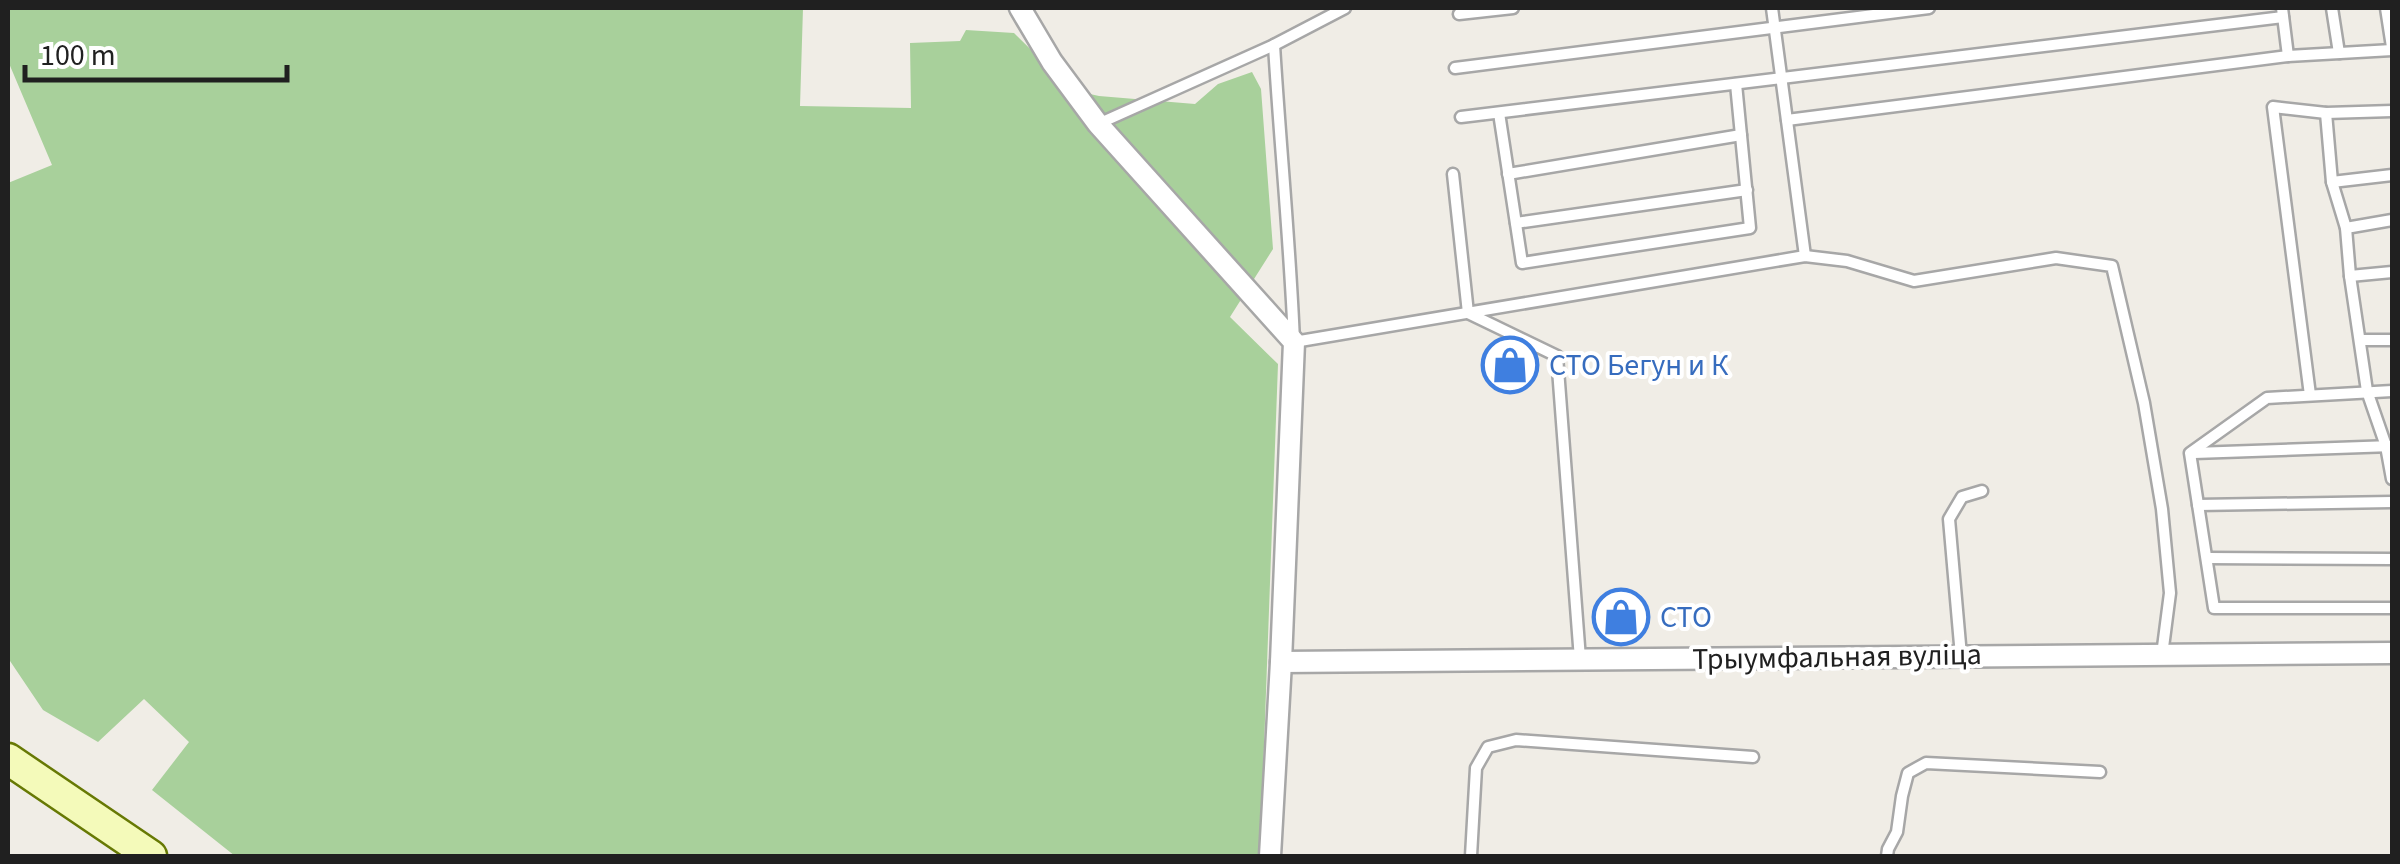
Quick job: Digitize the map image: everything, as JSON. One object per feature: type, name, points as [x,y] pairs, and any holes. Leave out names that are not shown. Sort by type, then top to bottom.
[{"type":"main road","points":[[8,760],[150,856]]},
{"type":"street","points":[[1020,8],[1052,62],[1098,124],[1294,342],[1270,856]]},
{"type":"street","name":"Трыумфальная вуліца","points":[[1282,662],[2392,652]]},
{"type":"lane","points":[[1098,124],[1274,45],[1345,8]]},
{"type":"lane","points":[[1459,14],[1513,8]]},
{"type":"lane","points":[[1772,8],[1805,256]]},
{"type":"lane","points":[[1455,68],[1928,8]]},
{"type":"lane","points":[[2332,8],[2339,53]]},
{"type":"lane","points":[[1786,120],[2288,56],[2392,49],[2386,8]]},
{"type":"lane","points":[[1461,117],[2282,12],[2288,56]]},
{"type":"lane","points":[[1274,45],[1294,342],[1805,256],[1847,261],[1914,281],[2056,258],[2112,266],[2144,403],[2162,508],[2170,593],[2162,654]]},
{"type":"lane","points":[[1499,113],[1522,263],[1750,228],[1736,84]]},
{"type":"lane","points":[[2310,395],[2273,108],[2326,113],[2392,111]]},
{"type":"lane","points":[[2326,113],[2332,182],[2346,228],[2367,391],[2389,446],[2392,478]]},
{"type":"lane","points":[[1508,174],[1741,135]]},
{"type":"lane","points":[[1453,174],[1468,313]]},
{"type":"lane","points":[[2332,182],[2392,174]]},
{"type":"lane","points":[[1516,223],[1746,190]]},
{"type":"lane","points":[[2346,228],[2392,220]]},
{"type":"lane","points":[[2350,276],[2392,272]]},
{"type":"lane","points":[[1468,313],[1557,356],[1580,660]]},
{"type":"lane","points":[[2361,340],[2392,340]]},
{"type":"lane","points":[[2190,453],[2267,398],[2392,391]]},
{"type":"lane","points":[[2190,453],[2389,446]]},
{"type":"lane","points":[[2190,453],[2214,608],[2392,608]]},
{"type":"lane","points":[[1961,656],[1949,519],[1962,497],[1982,491]]},
{"type":"lane","points":[[2198,505],[2392,502]]},
{"type":"lane","points":[[2206,558],[2392,559]]},
{"type":"lane","points":[[1471,856],[1476,768],[1488,747],[1516,740],[1754,757]]},
{"type":"lane","points":[[1887,856],[1897,832],[1908,774],[1926,763],[2100,772]]},
{"type":"green space","points":[[8,8],[803,8],[800,106],[911,108],[910,43],[960,41],[966,30],[1014,33],[1072,90],[1099,96],[1195,104],[1218,84],[1252,72],[1261,89],[1273,249],[1230,317],[1278,364],[1260,856],[235,856],[152,790],[189,742],[144,699],[98,742],[43,710],[8,658],[8,183],[52,165],[8,61]]},
{"type":"place","name":"СТО Бегун и К","points":[[1510,365]]},
{"type":"place","name":"СТО","points":[[1621,617]]}]
